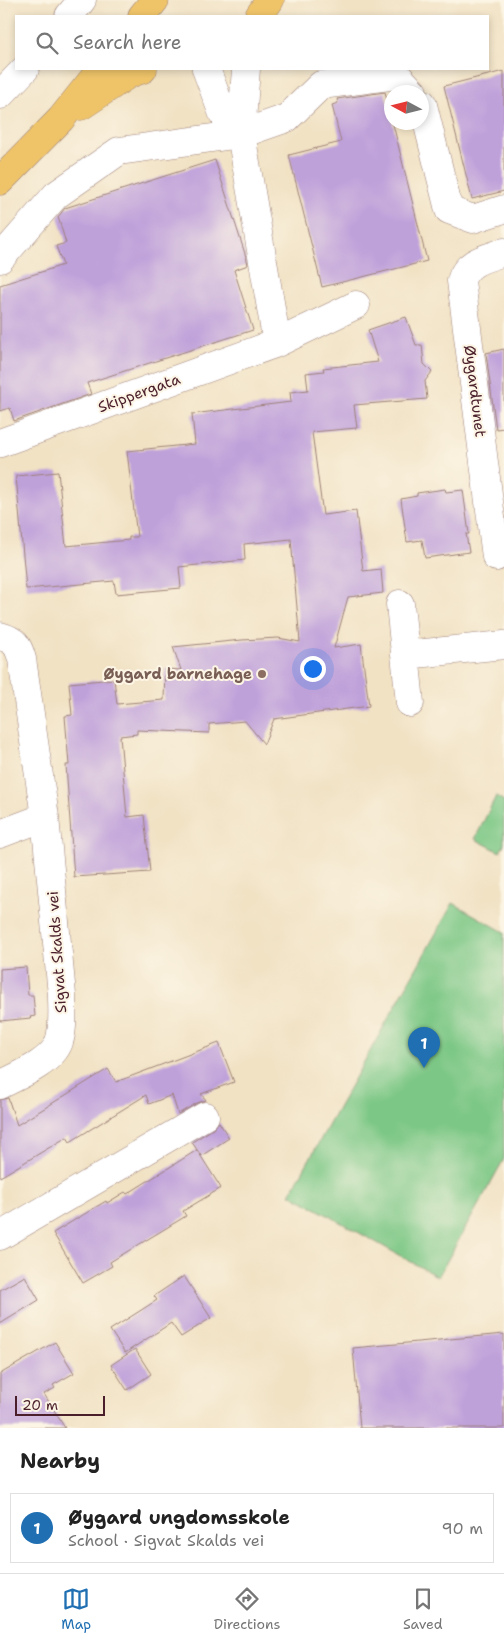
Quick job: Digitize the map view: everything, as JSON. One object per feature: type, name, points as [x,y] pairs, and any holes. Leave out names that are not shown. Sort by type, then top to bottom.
[{"type":"main road","points":[[143,15],[156,0]]},
{"type":"main road","points":[[156,0],[156,15]]},
{"type":"main road","points":[[255,0],[257,15]]},
{"type":"main road","points":[[258,15],[270,0]]},
{"type":"main road","points":[[0,181],[61,119],[100,70]]},
{"type":"main road","points":[[61,119],[129,74],[140,70]]},
{"type":"street","points":[[70,15],[82,0]]},
{"type":"street","points":[[0,95],[24,70]]},
{"type":"street","points":[[206,70],[223,114],[241,134]]},
{"type":"street","points":[[246,70],[241,134],[277,342]]},
{"type":"street","points":[[0,259],[56,195],[119,151],[241,134],[287,118],[321,85],[397,75],[406,85]]},
{"type":"street","points":[[429,126],[449,210],[473,219],[504,209]]},
{"type":"street","name":"Øygardtunet","points":[[496,557],[461,281],[463,273],[467,268],[480,260],[504,252]]},
{"type":"street","name":"Skippergata","points":[[0,443],[277,342],[356,305]]},
{"type":"street","points":[[400,604],[410,703]]},
{"type":"street","name":"Sigvat Skalds vei","points":[[0,636],[9,638],[18,647],[22,659],[45,818],[62,995],[62,1024],[59,1042],[52,1054],[34,1067],[0,1085]]},
{"type":"street","points":[[405,655],[504,644]]},
{"type":"street","points":[[0,834],[45,818]]},
{"type":"street","points":[[0,1236],[205,1116]]},
{"type":"green space","points":[[496,796],[504,801],[504,844],[500,852],[475,839]]},
{"type":"green space","points":[[453,903],[504,932],[504,1159],[438,1277],[290,1194]]},
{"type":"building","points":[[504,71],[504,191],[472,199],[444,86]]},
{"type":"building","points":[[384,92],[384,130],[394,130],[427,261],[322,287],[289,155],[341,142],[332,105],[338,103],[337,99]]},
{"type":"building","points":[[215,160],[247,260],[248,265],[234,270],[253,330],[87,383],[91,394],[14,421],[10,408],[0,411],[0,285],[63,265],[56,246],[66,243],[58,217],[65,208]]},
{"type":"building","points":[[406,317],[416,345],[422,345],[424,364],[432,372],[425,381],[427,399],[354,405],[357,428],[312,432],[323,515],[356,511],[363,571],[381,569],[383,593],[348,597],[334,648],[361,644],[369,706],[274,719],[264,744],[245,721],[209,724],[209,733],[137,730],[137,734],[120,736],[127,817],[144,815],[150,872],[74,877],[66,765],[69,765],[65,716],[72,715],[69,683],[114,679],[117,704],[164,700],[165,669],[181,670],[173,647],[278,638],[300,642],[291,539],[244,544],[245,560],[179,567],[181,588],[116,594],[114,581],[26,589],[16,476],[58,472],[66,546],[129,540],[129,537],[137,537],[127,451],[195,444],[192,414],[291,402],[290,392],[308,390],[306,373],[324,371],[323,368],[378,362],[368,330]]},
{"type":"building","points":[[504,349],[504,428],[496,429],[486,353]]},
{"type":"building","points":[[445,489],[446,492],[463,490],[469,534],[466,534],[469,552],[425,558],[422,540],[407,542],[401,499],[417,496],[417,493]]},
{"type":"building","points":[[26,967],[28,995],[33,995],[35,1016],[0,1021],[0,969]]},
{"type":"building","points":[[219,1043],[234,1082],[201,1094],[206,1100],[178,1114],[172,1095],[149,1104],[146,1095],[70,1142],[67,1137],[0,1177],[0,1100],[8,1098],[17,1125],[108,1069],[116,1082]]},
{"type":"building","points":[[219,1122],[229,1138],[201,1156],[192,1142],[213,1129]]},
{"type":"building","points":[[197,1150],[221,1188],[183,1211],[186,1216],[110,1262],[112,1266],[83,1283],[53,1233],[106,1201],[107,1203],[125,1192],[127,1194]]},
{"type":"building","points":[[25,1276],[39,1300],[0,1324],[0,1290]]},
{"type":"building","points":[[184,1276],[211,1318],[181,1337],[171,1323],[125,1353],[110,1330],[157,1300],[154,1296]]},
{"type":"building","points":[[504,1334],[504,1428],[360,1428],[353,1348]]},
{"type":"building","points":[[55,1342],[74,1373],[53,1385],[55,1388],[44,1394],[65,1428],[0,1428],[0,1374]]},
{"type":"building","points":[[135,1349],[151,1374],[127,1390],[111,1365]]},
{"type":"place","name":"Øygard barnehage","points":[[262,674]]},
{"type":"place","name":"Øygard ungdomsskole","points":[[424,1068]]}]
